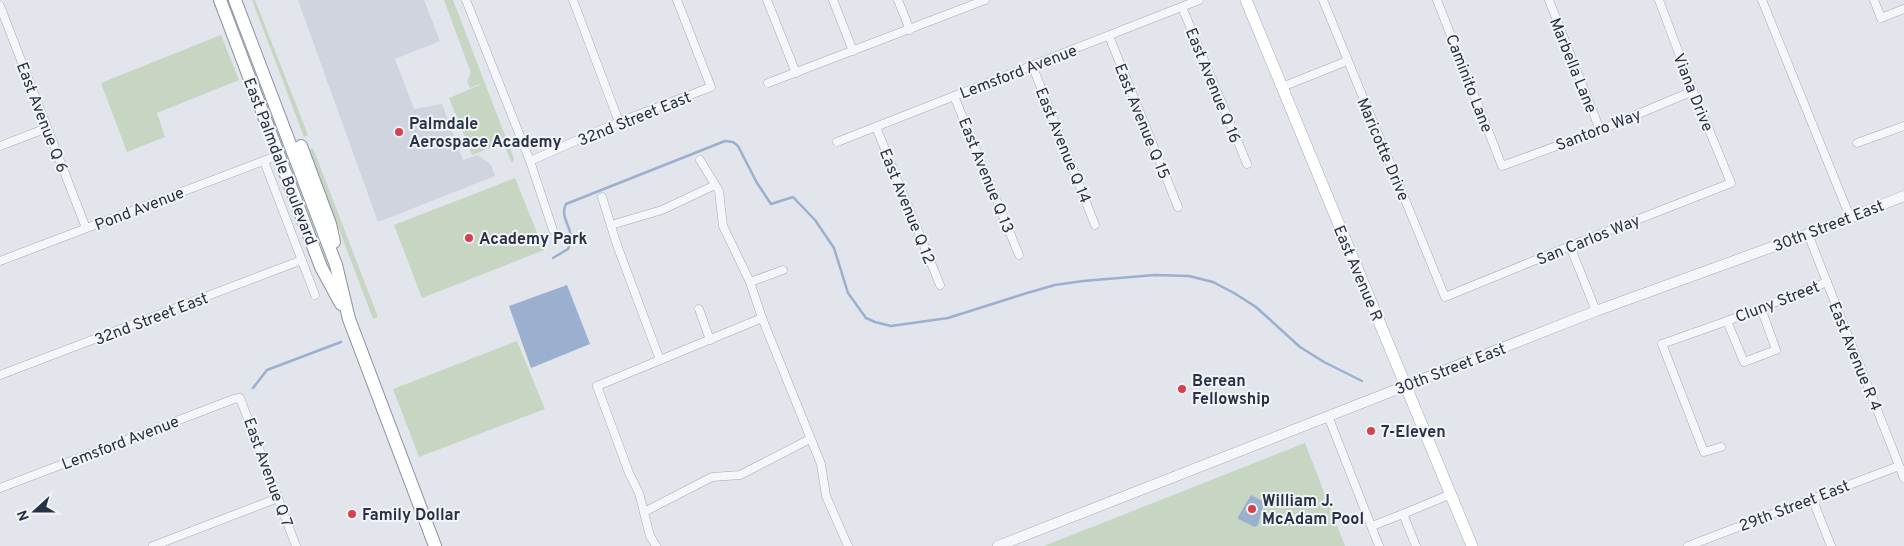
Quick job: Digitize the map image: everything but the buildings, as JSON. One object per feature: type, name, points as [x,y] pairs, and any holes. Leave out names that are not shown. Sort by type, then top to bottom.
[{"type":"highway","name":"East Palmdale Boulevard","points":[[220,0],[321,267],[349,320],[435,546]]},
{"type":"highway","name":"East Palmdale Boulevard","points":[[235,0],[334,259],[349,320]]},
{"type":"highway","points":[[243,0],[245,6],[245,26]]},
{"type":"highway","points":[[301,146],[330,224],[334,238],[334,259]]},
{"type":"main road","name":"East Avenue R","points":[[1246,0],[1472,546]]},
{"type":"street","points":[[466,0],[530,161],[553,230]]},
{"type":"street","points":[[573,0],[619,122]]},
{"type":"street","name":"32nd Street East","points":[[530,161],[619,122],[711,87],[677,0]]},
{"type":"street","points":[[767,0],[796,72]]},
{"type":"street","points":[[833,0],[853,51]]},
{"type":"street","points":[[898,0],[910,30]]},
{"type":"street","points":[[768,83],[910,30],[964,4],[985,0]]},
{"type":"street","name":"Lemsford Avenue","points":[[837,142],[1199,0]]},
{"type":"street","name":"Maricotte Drive","points":[[1323,0],[1445,297]]},
{"type":"street","name":"Caminito Lane","points":[[1438,0],[1502,166]]},
{"type":"street","name":"Marbella Lane","points":[[1548,0],[1600,130]]},
{"type":"street","name":"Viana Drive","points":[[1659,0],[1693,91],[1731,183]]},
{"type":"street","points":[[1762,0],[1850,217]]},
{"type":"street","points":[[1874,0],[1881,18],[1904,9]]},
{"type":"street","name":"East Avenue Q 6","points":[[0,6],[86,228]]},
{"type":"street","name":"East Avenue Q 16","points":[[1182,7],[1247,164]]},
{"type":"street","points":[[0,32],[9,29]]},
{"type":"street","name":"East Avenue Q 15","points":[[1109,36],[1178,207]]},
{"type":"street","points":[[1282,87],[1347,60]]},
{"type":"street","name":"East Avenue Q 14","points":[[1032,65],[1095,225]]},
{"type":"street","name":"Santoro Way","points":[[1502,166],[1600,130],[1693,91]]},
{"type":"street","name":"East Avenue Q 13","points":[[954,96],[1019,255]]},
{"type":"street","points":[[1858,143],[1904,126]]},
{"type":"street","name":"East Avenue Q 12","points":[[876,127],[940,285]]},
{"type":"street","points":[[0,146],[47,128]]},
{"type":"street","name":"Pond Avenue","points":[[0,261],[279,155]]},
{"type":"street","points":[[700,160],[719,192],[723,226],[750,282],[762,318],[821,464],[826,496],[848,546]]},
{"type":"street","points":[[264,161],[315,295]]},
{"type":"street","name":"San Carlos Way","points":[[1445,297],[1731,183]]},
{"type":"street","points":[[611,225],[662,210],[715,185]]},
{"type":"street","name":"30th Street East","points":[[998,546],[1406,384],[1596,311],[1808,234],[1904,196]]},
{"type":"street","points":[[602,197],[617,245],[660,360]]},
{"type":"street","name":"East Avenue R 4","points":[[1808,234],[1904,478]]},
{"type":"street","points":[[1570,246],[1596,311]]},
{"type":"street","name":"32nd Street East","points":[[0,375],[302,260]]},
{"type":"street","points":[[750,282],[783,270]]},
{"type":"street","name":"Cluny Street","points":[[1720,446],[1704,452],[1662,344],[1728,321],[1827,282]]},
{"type":"street","points":[[1728,321],[1744,362],[1776,350],[1761,308]]},
{"type":"street","points":[[699,310],[710,340]]},
{"type":"street","points":[[656,546],[650,536],[639,493],[629,473],[597,386],[762,318]]},
{"type":"street","name":"Lemsford Avenue","points":[[0,488],[240,398]]},
{"type":"street","name":"East Avenue Q 7","points":[[240,398],[296,546]]},
{"type":"street","points":[[1328,416],[1379,546]]},
{"type":"street","points":[[644,512],[712,477],[740,475],[810,439]]},
{"type":"street","name":"29th Street East","points":[[1688,546],[1899,466]]},
{"type":"street","points":[[1372,526],[1451,494]]},
{"type":"street","points":[[153,546],[278,498]]},
{"type":"street","points":[[1812,498],[1831,546]]},
{"type":"street","points":[[1403,514],[1416,546]]},
{"type":"shaded area","name":"Palmdale Aerospace Academy","points":[[298,0],[424,0],[440,41],[395,59],[414,109],[442,104],[463,160],[478,155],[491,165],[495,176],[378,222]]},
{"type":"green space","points":[[252,0],[255,0],[308,135],[304,137]]},
{"type":"green space","points":[[444,0],[453,0],[514,159],[512,163],[499,133],[502,143],[472,155],[449,98],[480,84],[470,88],[467,81],[471,73]]},
{"type":"green space","points":[[221,35],[239,80],[157,113],[165,137],[127,152],[101,83]]},
{"type":"green space","points":[[313,148],[378,317],[373,319],[309,150]]},
{"type":"green space","name":"Academy Park","points":[[515,178],[544,250],[422,298],[394,225]]},
{"type":"green space","points":[[517,341],[545,409],[419,457],[393,389]]},
{"type":"green space","points":[[1305,443],[1345,546],[1044,546]]},
{"type":"water","points":[[567,285],[590,344],[531,368],[509,306]]},
{"type":"water","name":"William J. McAdam Pool","points":[[1251,495],[1264,502],[1258,525],[1255,527],[1238,519]]},
{"type":"waterway","points":[[553,258],[568,249],[571,242],[564,213],[566,204],[725,141],[733,142],[738,146],[757,183],[771,204],[793,197],[815,220],[834,248],[848,293],[866,318],[875,322],[891,326],[948,318],[1055,285],[1155,275],[1189,276],[1213,282],[1234,293],[1256,307],[1300,347],[1324,362],[1362,381]]},
{"type":"waterway","points":[[253,388],[267,370],[341,342]]},
{"type":"place","name":"Palmdale Aerospace Academy","points":[[399,132]]},
{"type":"place","name":"Academy Park","points":[[469,238]]},
{"type":"place","name":"Berean Fellowship","points":[[1182,389]]},
{"type":"place","name":"7-Eleven","points":[[1371,431]]},
{"type":"place","name":"William J. McAdam Pool","points":[[1252,509]]},
{"type":"place","name":"Family Dollar","points":[[352,514]]}]
